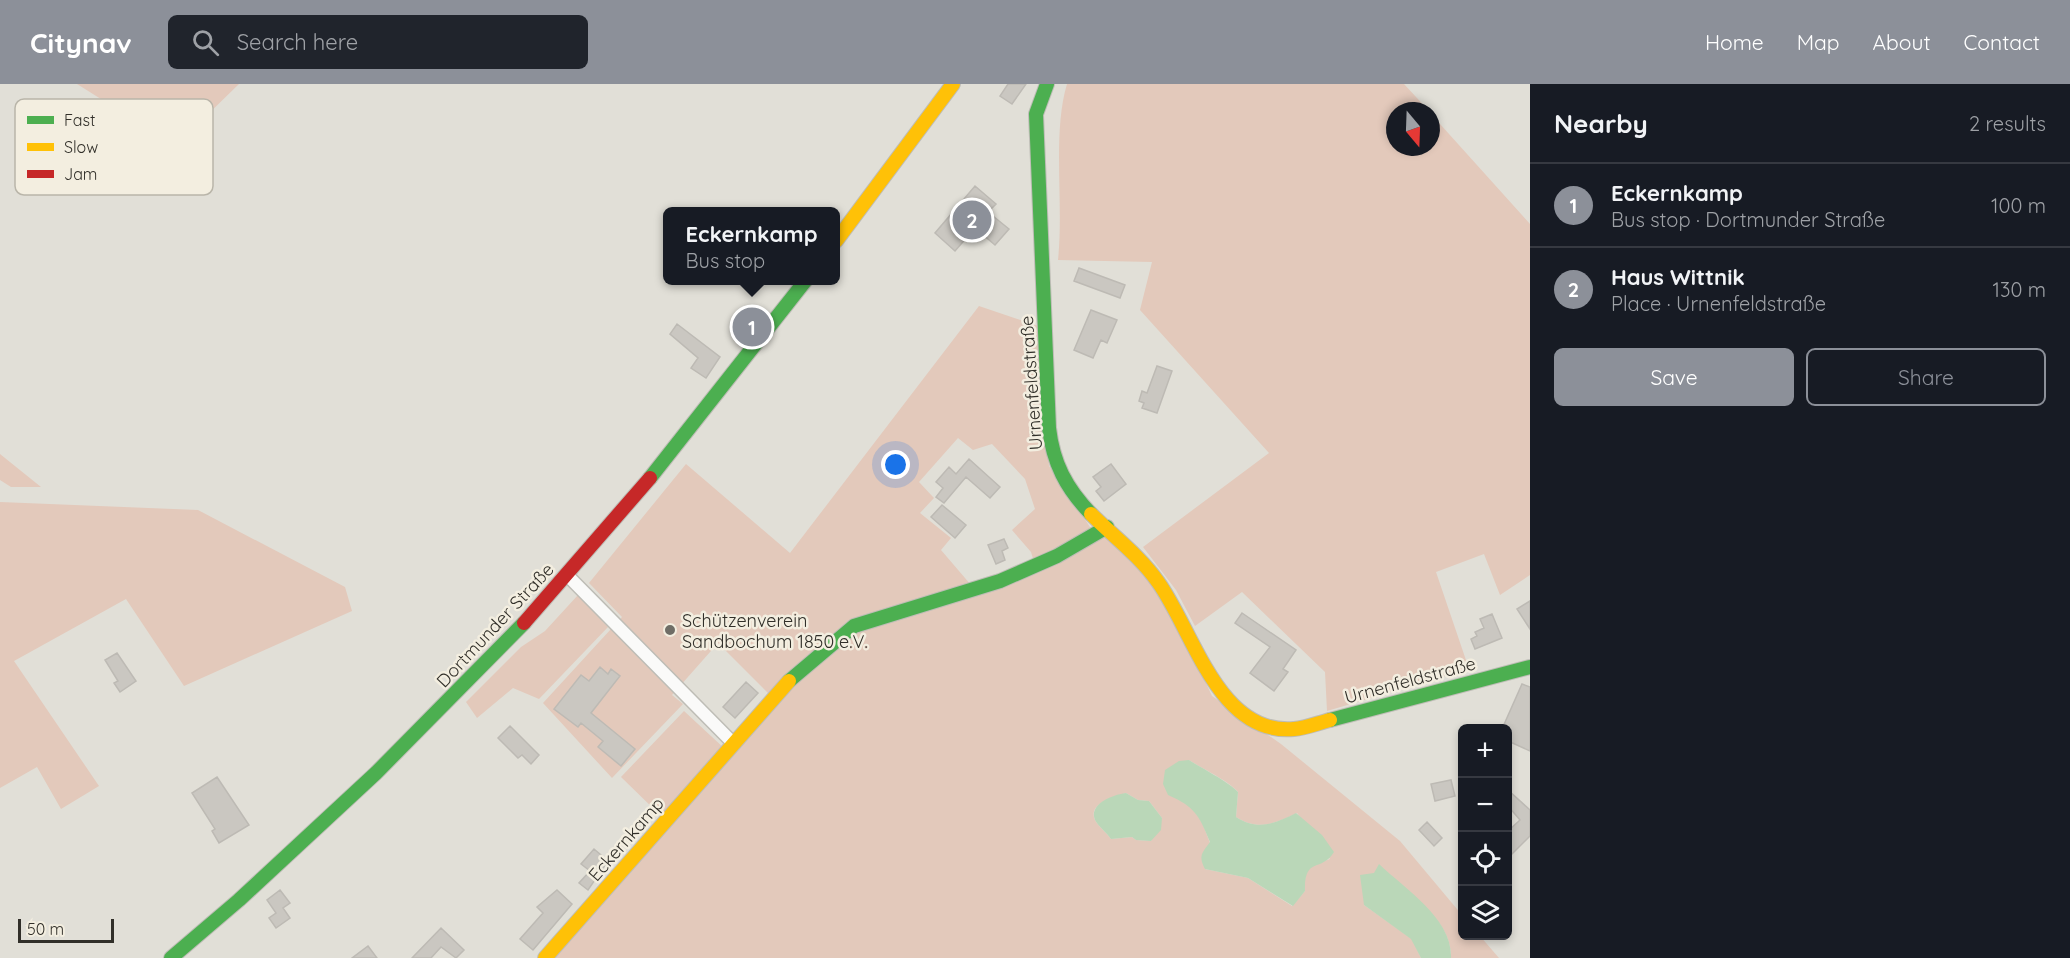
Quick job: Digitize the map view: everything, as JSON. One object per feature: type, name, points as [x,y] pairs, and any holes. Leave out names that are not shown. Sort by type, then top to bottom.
[{"type":"street","points":[[840,236],[953,84]]},
{"type":"street","name":"Urnenfeldstraße","points":[[1047,84],[1036,114],[1050,434],[1054,455],[1065,480],[1077,498],[1143,562],[1160,583],[1180,618],[1200,661],[1227,698],[1267,726],[1294,729],[1530,667]]},
{"type":"street","name":"Dortmunder Straße","points":[[171,958],[212,925],[388,760],[454,695],[567,575],[698,419],[802,285]]},
{"type":"street","name":"Eckernkamp","points":[[545,958],[791,679],[854,626],[1000,580],[1057,556],[1107,527]]},
{"type":"street","points":[[567,575],[734,744]]},
{"type":"shaded area","points":[[77,84],[239,84],[213,109],[213,99],[101,99]]},
{"type":"shaded area","points":[[1067,84],[1404,84],[1421,102],[1386,102],[1386,156],[1440,156],[1440,124],[1530,224],[1530,575],[1500,595],[1484,554],[1436,572],[1469,669],[1327,711],[1325,672],[1242,592],[1195,626],[1176,590],[1143,547],[1269,453],[1140,310],[1152,262],[1058,260],[1059,147]]},
{"type":"shaded area","points":[[979,306],[1038,326],[1049,466],[1092,530],[1034,562],[1031,552],[1012,530],[1035,509],[1025,479],[992,444],[973,450],[958,438],[919,482],[934,498],[920,513],[951,538],[941,550],[971,585],[868,615],[769,694],[718,643],[672,695],[683,704],[612,778],[543,703],[622,617],[589,583],[686,464],[790,553]]},
{"type":"shaded area","points":[[0,454],[41,487],[11,487],[0,480]]},
{"type":"shaded area","points":[[0,502],[198,510],[345,587],[352,611],[184,686],[126,599],[14,661],[99,786],[61,809],[37,767],[0,788]]},
{"type":"shaded area","points":[[1103,537],[1109,539],[1136,562],[1170,607],[1212,696],[1281,744],[1400,841],[1458,910],[1458,940],[1483,940],[1499,958],[1451,958],[1448,938],[1438,921],[1409,892],[1364,905],[1412,939],[1421,958],[554,958],[795,683],[857,630]],"holes":[[[1189,760],[1222,779],[1238,792],[1236,817],[1259,825],[1281,820],[1297,813],[1330,859],[1309,869],[1305,877],[1305,891],[1292,906],[1248,878],[1205,869],[1210,843],[1202,822],[1190,805]],[[1126,793],[1138,800],[1149,801],[1162,818],[1151,841],[1136,840],[1132,837],[1111,839],[1095,820],[1095,809],[1104,801]]]},
{"type":"shaded area","points":[[578,595],[608,627],[539,699],[513,688],[477,718],[466,702],[521,647],[545,631]]},
{"type":"shaded area","points":[[684,711],[725,749],[661,816],[621,777]]},
{"type":"shaded area","points":[[1189,760],[1238,792],[1236,817],[1259,825],[1296,813],[1322,835],[1334,852],[1324,862],[1310,869],[1305,880],[1305,891],[1293,906],[1248,878],[1205,869],[1202,855],[1210,842],[1203,825],[1190,808],[1168,795],[1163,784],[1165,770],[1179,761]]},
{"type":"shaded area","points":[[1126,793],[1138,800],[1149,801],[1162,818],[1161,830],[1151,841],[1136,840],[1132,837],[1111,839],[1095,820],[1095,809],[1099,804],[1116,795]]},
{"type":"shaded area","points":[[1379,864],[1414,894],[1436,918],[1450,944],[1451,958],[1421,958],[1411,939],[1364,905],[1360,875],[1374,873]]},
{"type":"building","points":[[1008,84],[1026,84],[1012,104],[1000,96]]},
{"type":"building","points":[[975,186],[996,204],[988,212],[1009,229],[995,245],[975,228],[955,251],[935,233]]},
{"type":"building","points":[[1079,268],[1125,285],[1120,298],[1074,281]]},
{"type":"building","points":[[1091,310],[1117,320],[1107,343],[1101,340],[1093,358],[1074,350]]},
{"type":"building","points":[[677,324],[720,357],[706,378],[691,368],[698,358],[670,334]]},
{"type":"building","points":[[1157,366],[1172,371],[1157,413],[1142,408],[1144,403],[1139,401],[1142,391],[1147,393]]},
{"type":"building","points":[[969,459],[1000,487],[990,498],[966,477],[944,503],[936,497],[943,488],[936,482],[949,467],[956,474]]},
{"type":"building","points":[[1111,464],[1126,484],[1104,501],[1096,491],[1101,487],[1093,477]]},
{"type":"building","points":[[942,505],[966,525],[955,538],[931,517]]},
{"type":"building","points":[[1004,539],[1008,548],[1002,551],[1005,560],[996,564],[988,545]]},
{"type":"building","points":[[1530,601],[1530,629],[1517,609]]},
{"type":"building","points":[[1242,613],[1296,650],[1283,669],[1288,672],[1274,691],[1250,673],[1270,647],[1235,623]]},
{"type":"building","points":[[1492,614],[1502,638],[1475,649],[1471,639],[1477,636],[1475,632],[1484,628],[1480,619]]},
{"type":"building","points":[[117,653],[136,681],[120,692],[114,683],[118,681],[105,660]]},
{"type":"building","points":[[600,667],[608,674],[611,669],[620,676],[591,713],[635,749],[621,766],[598,747],[603,741],[581,723],[578,727],[554,709],[581,675],[589,681]]},
{"type":"building","points":[[746,682],[758,693],[735,718],[723,707]]},
{"type":"building","points":[[1522,684],[1530,687],[1530,751],[1512,743],[1512,724],[1504,724]]},
{"type":"building","points":[[510,726],[539,755],[531,764],[522,755],[518,758],[498,738]]},
{"type":"building","points":[[217,777],[249,825],[219,843],[212,831],[215,829],[192,793]]},
{"type":"building","points":[[1451,780],[1455,796],[1435,801],[1431,784]]},
{"type":"building","points":[[1512,794],[1530,810],[1530,836],[1512,854],[1512,827],[1520,820],[1512,811]]},
{"type":"building","points":[[1427,822],[1442,838],[1434,846],[1419,830]]},
{"type":"building","points":[[594,849],[608,861],[588,890],[579,883],[590,871],[581,864]]},
{"type":"building","points":[[280,890],[290,903],[283,908],[290,918],[276,928],[269,918],[276,913],[267,900]]},
{"type":"building","points":[[557,890],[572,904],[533,950],[520,939],[543,913],[537,907]]},
{"type":"building","points":[[441,928],[464,950],[456,958],[441,947],[431,958],[412,958]]},
{"type":"building","points":[[368,946],[377,958],[352,958]]},
{"type":"traffic: fast","points":[[1047,84],[1036,114],[1049,428],[1057,464],[1074,495],[1091,514]]},
{"type":"traffic: fast","points":[[650,478],[802,285]]},
{"type":"traffic: fast","points":[[789,681],[854,626],[1000,581],[1057,556],[1107,527]]},
{"type":"traffic: fast","points":[[171,958],[239,900],[376,773],[524,623]]},
{"type":"traffic: fast","points":[[1330,720],[1530,667]]},
{"type":"traffic: slow","points":[[840,236],[953,84]]},
{"type":"traffic: slow","points":[[1091,514],[1135,555],[1158,582],[1211,676],[1227,698],[1246,716],[1268,727],[1294,729],[1330,720]]},
{"type":"traffic: slow","points":[[545,958],[789,681]]},
{"type":"traffic: jam","points":[[524,623],[650,478]]},
{"type":"place","name":"Haus Wittnik","points":[[972,220]]},
{"type":"place","name":"Eckernkamp","points":[[752,327]]},
{"type":"place","name":"Schützenverein Sandbochum 1850 e.V.","points":[[670,630]]}]
